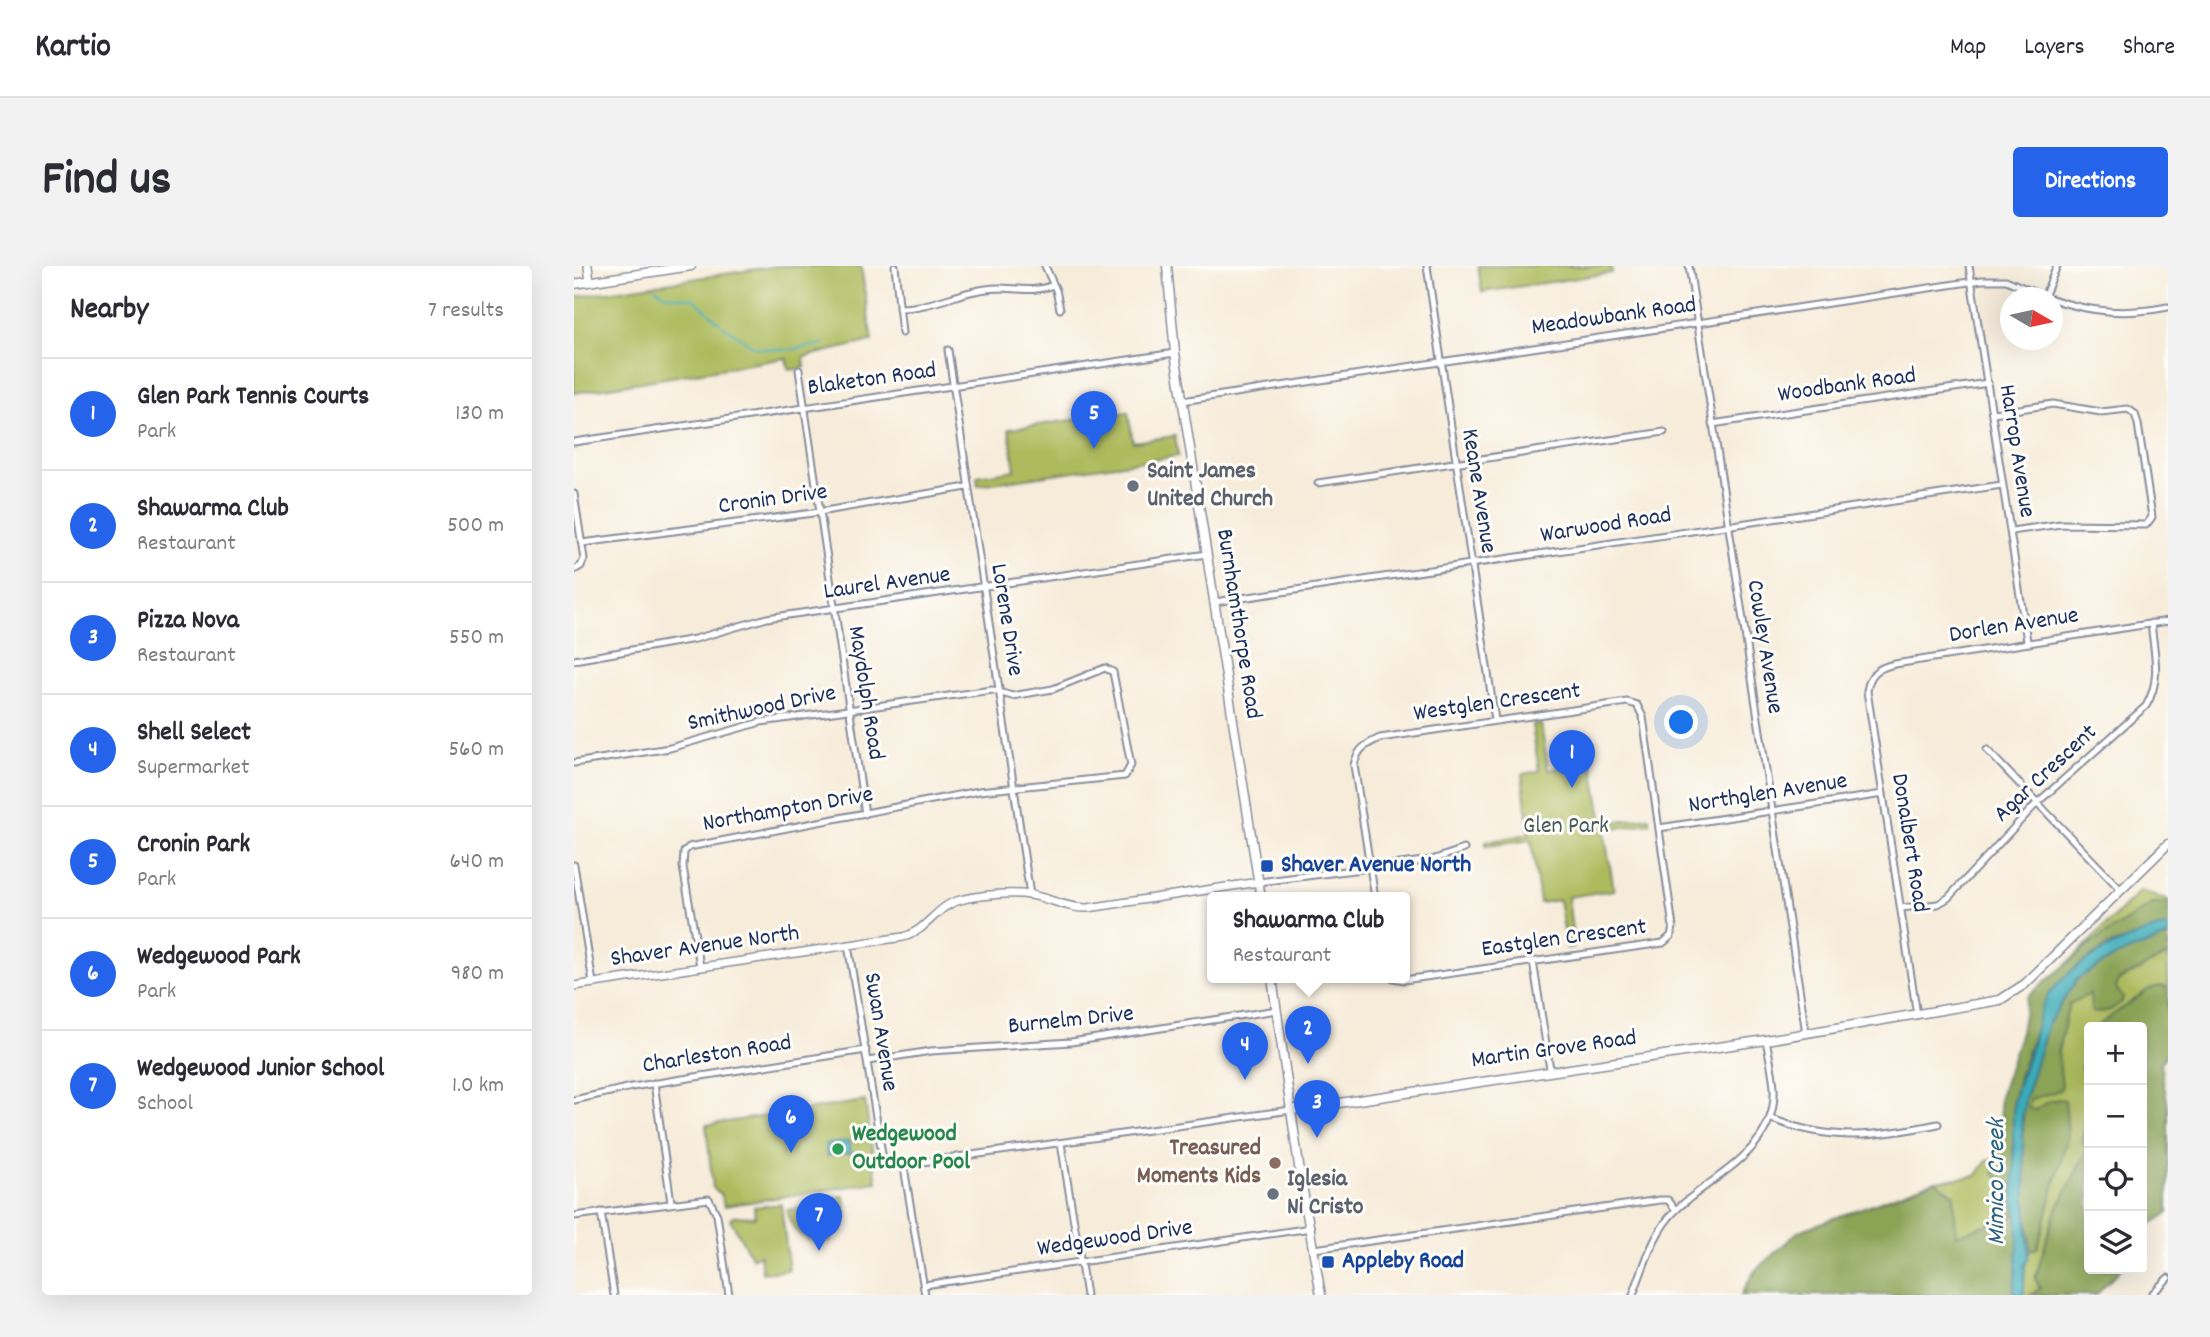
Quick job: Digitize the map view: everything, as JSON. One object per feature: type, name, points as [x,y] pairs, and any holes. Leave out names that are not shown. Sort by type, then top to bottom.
[{"type":"main road","points":[[574,284],[691,266]]},
{"type":"main road","name":"Burnhamthorpe Road","points":[[1164,268],[1182,401],[1260,892]]},
{"type":"main road","name":"Martin Grove Road","points":[[1291,1110],[1549,1069],[1766,1040],[1989,1004],[2014,993],[2168,844]]},
{"type":"main road","points":[[1273,983],[1321,1295]]},
{"type":"street","points":[[588,266],[590,282]]},
{"type":"street","points":[[895,266],[902,333]]},
{"type":"street","points":[[1045,266],[1060,309]]},
{"type":"street","name":"Keane Avenue","points":[[1427,266],[1496,720]]},
{"type":"street","name":"Cowley Avenue","points":[[1689,266],[1806,1033]]},
{"type":"street","name":"Harrop Avenue","points":[[1969,266],[2027,641]]},
{"type":"street","points":[[2051,287],[2057,266]]},
{"type":"street","name":"Meadowbank Road","points":[[1182,401],[1972,282],[2006,280],[2022,287]]},
{"type":"street","points":[[900,308],[929,306],[964,292],[1000,288],[1032,290],[1053,285]]},
{"type":"street","points":[[2063,303],[2084,310],[2117,314],[2168,307]]},
{"type":"street","name":"Lorene Drive","points":[[948,351],[1030,895]]},
{"type":"street","name":"Blaketon Road","points":[[574,442],[1175,352]]},
{"type":"street","name":"Maydolph Road","points":[[799,370],[865,814]]},
{"type":"street","name":"Woodbank Road","points":[[1712,424],[1988,383]]},
{"type":"street","points":[[1993,413],[2053,404],[2101,412],[2128,409],[2135,414],[2138,424],[2152,517],[2146,525],[2061,524],[2011,531]]},
{"type":"street","points":[[1318,483],[1664,432]]},
{"type":"street","name":"Warwood Road","points":[[1215,602],[2002,485]]},
{"type":"street","name":"Cronin Drive","points":[[582,543],[819,512],[967,488]]},
{"type":"street","points":[[574,494],[584,559],[581,566],[574,570]]},
{"type":"street","name":"Laurel Avenue","points":[[574,660],[695,639],[767,618],[1207,554]]},
{"type":"street","name":"Dorlen Avenue","points":[[1870,677],[1879,668],[1895,663],[2168,621]]},
{"type":"street","name":"Agar Crescent","points":[[1901,908],[1938,904],[1948,898],[2037,803],[2146,706],[2155,690],[2157,674],[2151,623]]},
{"type":"street","name":"Smithwood Drive","points":[[574,763],[670,748],[745,725],[850,708],[999,691],[1012,696],[1053,689],[1105,668],[1111,669],[1115,675],[1130,770],[1125,776],[1027,788],[1015,785]]},
{"type":"street","name":"Donalbert Road","points":[[1870,677],[1867,691],[1917,1015]]},
{"type":"street","name":"Westglen Crescent","points":[[1370,868],[1354,765],[1357,751],[1380,738],[1496,720],[1627,702],[1637,705],[1643,717],[1659,828]]},
{"type":"street","points":[[1987,750],[2121,890]]},
{"type":"street","name":"Northampton Drive","points":[[700,966],[683,867],[684,852],[689,847],[1015,785]]},
{"type":"street","name":"Northglen Avenue","points":[[1659,828],[1883,794]]},
{"type":"street","name":"Eastglen Crescent","points":[[1410,979],[1663,943],[1671,936],[1659,828]]},
{"type":"street","name":"Shaver Avenue North","points":[[574,986],[911,935],[947,905],[965,899],[1030,895],[1067,906],[1088,908],[1259,882],[1432,860],[1464,849]]},
{"type":"street","points":[[574,865],[593,983]]},
{"type":"street","points":[[1370,868],[1374,892]]},
{"type":"street","name":"Swan Avenue","points":[[849,945],[886,1166]]},
{"type":"street","points":[[1533,961],[1549,1069]]},
{"type":"street","name":"Burnelm Drive","points":[[868,1061],[931,1051],[1071,1042],[1277,1010]]},
{"type":"street","points":[[1633,1295],[1661,1229],[1676,1210],[1750,1150],[1772,1119],[1774,1089],[1766,1040]]},
{"type":"street","name":"Charleston Road","points":[[574,1100],[654,1083],[866,1049]]},
{"type":"street","points":[[654,1083],[671,1202]]},
{"type":"street","name":"Martin Grove Road","points":[[886,1166],[904,1167],[1291,1110]]},
{"type":"street","points":[[1772,1119],[1827,1136],[1894,1134],[1938,1124]]},
{"type":"street","points":[[1061,1143],[1086,1295]]},
{"type":"street","points":[[904,1167],[925,1295]]},
{"type":"street","points":[[574,1216],[707,1198],[714,1204],[717,1215],[729,1295]]},
{"type":"street","points":[[1314,1249],[1660,1200],[1668,1200],[1676,1210]]},
{"type":"street","points":[[601,1212],[614,1295]]},
{"type":"street","name":"Wedgewood Drive","points":[[924,1284],[1311,1228]]},
{"type":"street","points":[[2151,1295],[2168,1278]]},
{"type":"green space","points":[[776,266],[861,266],[872,341],[804,357],[805,368],[789,370],[786,358],[574,393],[574,297]]},
{"type":"green space","points":[[1478,266],[1611,266],[1612,273],[1482,292]]},
{"type":"green space","points":[[1128,412],[1133,442],[1175,436],[1178,456],[978,485],[977,476],[1015,470],[1009,429]]},
{"type":"green space","name":"Glen Park","points":[[1541,724],[1548,770],[1592,762],[1603,823],[1649,817],[1650,823],[1604,830],[1614,890],[1568,897],[1574,947],[1567,948],[1559,900],[1540,903],[1531,840],[1486,846],[1486,842],[1529,834],[1522,774],[1539,771],[1532,725]]},
{"type":"green space","points":[[2140,891],[2168,900],[2168,1049],[2147,1031],[2147,1022],[2084,1022],[2084,1274],[2067,1295],[1741,1295],[1755,1271],[1799,1231],[1935,1181],[1976,1176],[1988,1159],[2000,1159],[2016,1072],[2047,984]]},
{"type":"green space","points":[[2168,903],[2168,926],[2107,946],[2072,970],[2046,1000],[2019,1076],[2014,1099],[2013,1155],[2017,1176],[2013,1187],[2017,1212],[2010,1214],[2002,1211],[2002,1181],[1994,1173],[1992,1163],[2001,1116],[1999,1099],[2021,1032],[2027,997],[2092,943],[2152,904]]},
{"type":"green space","points":[[2168,937],[2168,955],[2119,980],[2116,988],[2123,997],[2122,1002],[2110,1010],[2095,1013],[2091,1010],[2090,994],[2069,1004],[2058,1052],[2062,1085],[2060,1090],[2031,1099],[2028,1108],[2035,1110],[2053,1100],[2065,1100],[2068,1135],[2038,1247],[2031,1251],[2024,1191],[2023,1106],[2048,1024],[2077,979],[2118,955]]},
{"type":"green space","points":[[2160,986],[2168,988],[2168,1053],[2160,1063],[2168,1106],[2168,1213],[2147,1224],[2147,1022],[2103,1022],[2149,989]]},
{"type":"green space","points":[[865,1101],[877,1182],[724,1206],[721,1194],[713,1188],[706,1125]]},
{"type":"green space","points":[[2084,1157],[2084,1274],[2116,1274],[2096,1295],[2031,1295],[2040,1288],[2035,1279],[2054,1215]]},
{"type":"green space","points":[[1935,1181],[1954,1194],[1956,1235],[2019,1214],[2025,1254],[2021,1295],[1741,1295],[1755,1271],[1799,1231]]},
{"type":"green space","points":[[844,1196],[847,1218],[835,1220],[831,1198]]},
{"type":"green space","points":[[781,1204],[789,1270],[762,1273],[760,1254],[752,1258],[730,1219],[733,1216],[755,1217],[754,1207]]},
{"type":"green space","points":[[825,1204],[831,1241],[815,1242],[802,1236],[792,1225],[787,1210]]},
{"type":"water","points":[[2168,926],[2168,937],[2118,955],[2077,979],[2048,1024],[2025,1099],[2022,1119],[2029,1257],[2025,1265],[2024,1291],[2022,1295],[2013,1295],[2018,1236],[2013,1193],[2014,1100],[2041,1010],[2061,981],[2095,956],[2133,937]]},
{"type":"water","name":"Wedgewood Outdoor Pool","points":[[849,1141],[851,1153],[827,1156],[825,1144]]},
{"type":"waterway","points":[[655,288],[667,295],[694,299],[719,322]]},
{"type":"waterway","points":[[722,325],[756,348],[786,350]]},
{"type":"waterway","points":[[789,350],[824,344]]},
{"type":"place","name":"Cronin Park","points":[[1094,449]]},
{"type":"place","name":"Saint James United Church","points":[[1133,486]]},
{"type":"place","name":"Glen Park Tennis Courts","points":[[1572,788]]},
{"type":"place","name":"Shaver Avenue North","points":[[1267,866]]},
{"type":"place","name":"Shawarma Club","points":[[1308,1064]]},
{"type":"place","name":"Shell Select","points":[[1245,1080]]},
{"type":"place","name":"Pizza Nova","points":[[1317,1138]]},
{"type":"place","name":"Wedgewood Outdoor Pool","points":[[838,1149]]},
{"type":"place","name":"Wedgewood Park","points":[[791,1153]]},
{"type":"place","name":"Treasured Moments Kids","points":[[1275,1163]]},
{"type":"place","name":"Iglesia Ni Cristo","points":[[1273,1194]]},
{"type":"place","name":"Wedgewood Junior School","points":[[819,1251]]},
{"type":"place","name":"Appleby Road","points":[[1328,1262]]},
{"type":"water label","name":"Mimico Creek","points":[[1997,1182]]}]
